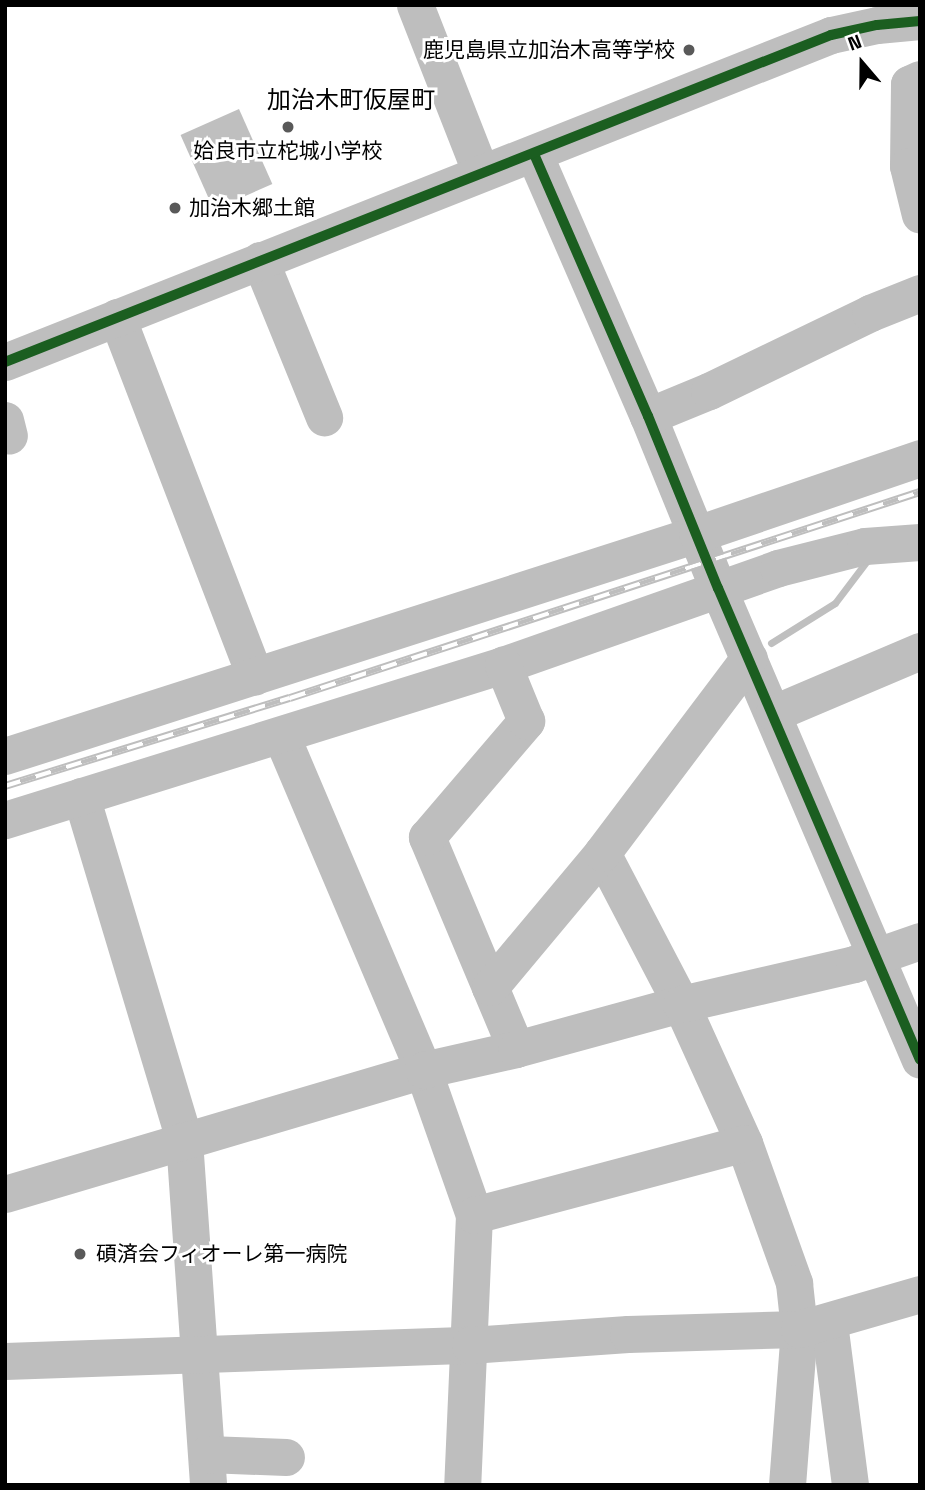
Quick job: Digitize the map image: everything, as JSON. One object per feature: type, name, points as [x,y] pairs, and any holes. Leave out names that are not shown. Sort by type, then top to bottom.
[{"type":"street","points":[[415,5],[481,173]]},
{"type":"street","points":[[5,362],[831,34],[877,25],[920,21]]},
{"type":"street","points":[[920,79],[909,84],[908,166],[920,215]]},
{"type":"street","points":[[534,153],[920,1060]]},
{"type":"street","points":[[260,260],[324,417]]},
{"type":"street","points":[[648,416],[709,391],[870,313],[920,293]]},
{"type":"street","points":[[117,317],[255,676]]},
{"type":"street","points":[[5,755],[697,534],[920,458]]},
{"type":"street","points":[[5,820],[503,665],[778,568],[865,546],[911,543]]},
{"type":"street","points":[[774,713],[920,651]]},
{"type":"street","points":[[490,986],[602,852],[749,658]]},
{"type":"street","points":[[503,665],[526,721],[427,837],[516,1049]]},
{"type":"street","points":[[281,735],[423,1070],[474,1215],[462,1485]]},
{"type":"street","points":[[81,796],[184,1140],[201,1353],[207,1469],[286,1457]]},
{"type":"street","points":[[602,852],[681,1004],[744,1143],[794,1283],[814,1326],[850,1485]]},
{"type":"street","points":[[5,1195],[423,1070],[516,1049],[681,1004],[877,958],[920,942]]},
{"type":"street","points":[[474,1215],[744,1143]]},
{"type":"street","points":[[5,1361],[470,1345],[628,1334],[814,1326],[920,1294]]},
{"type":"street","points":[[787,1485],[814,1326]]},
{"type":"shaded area","points":[[239,109],[272,184],[214,210],[181,135]]},
{"type":"waterway","points":[[771,643],[835,603],[869,558]]},
{"type":"railway","points":[[5,786],[290,698],[920,492]]},
{"type":"cycle path","points":[[5,362],[831,35],[877,25],[920,21]]},
{"type":"cycle path","points":[[534,154],[648,416],[718,588],[920,1060]]},
{"type":"place","name":"鹿児島県立加治木高等学校","points":[[689,50]]},
{"type":"place","name":"姶良市立柁城小学校","points":[[288,127]]},
{"type":"place","name":"加治木郷土館","points":[[175,208]]},
{"type":"place","name":"碩済会フィオーレ第一病院","points":[[80,1254]]},
{"type":"district","name":"加治木町仮屋町","points":[[351,100]]}]
